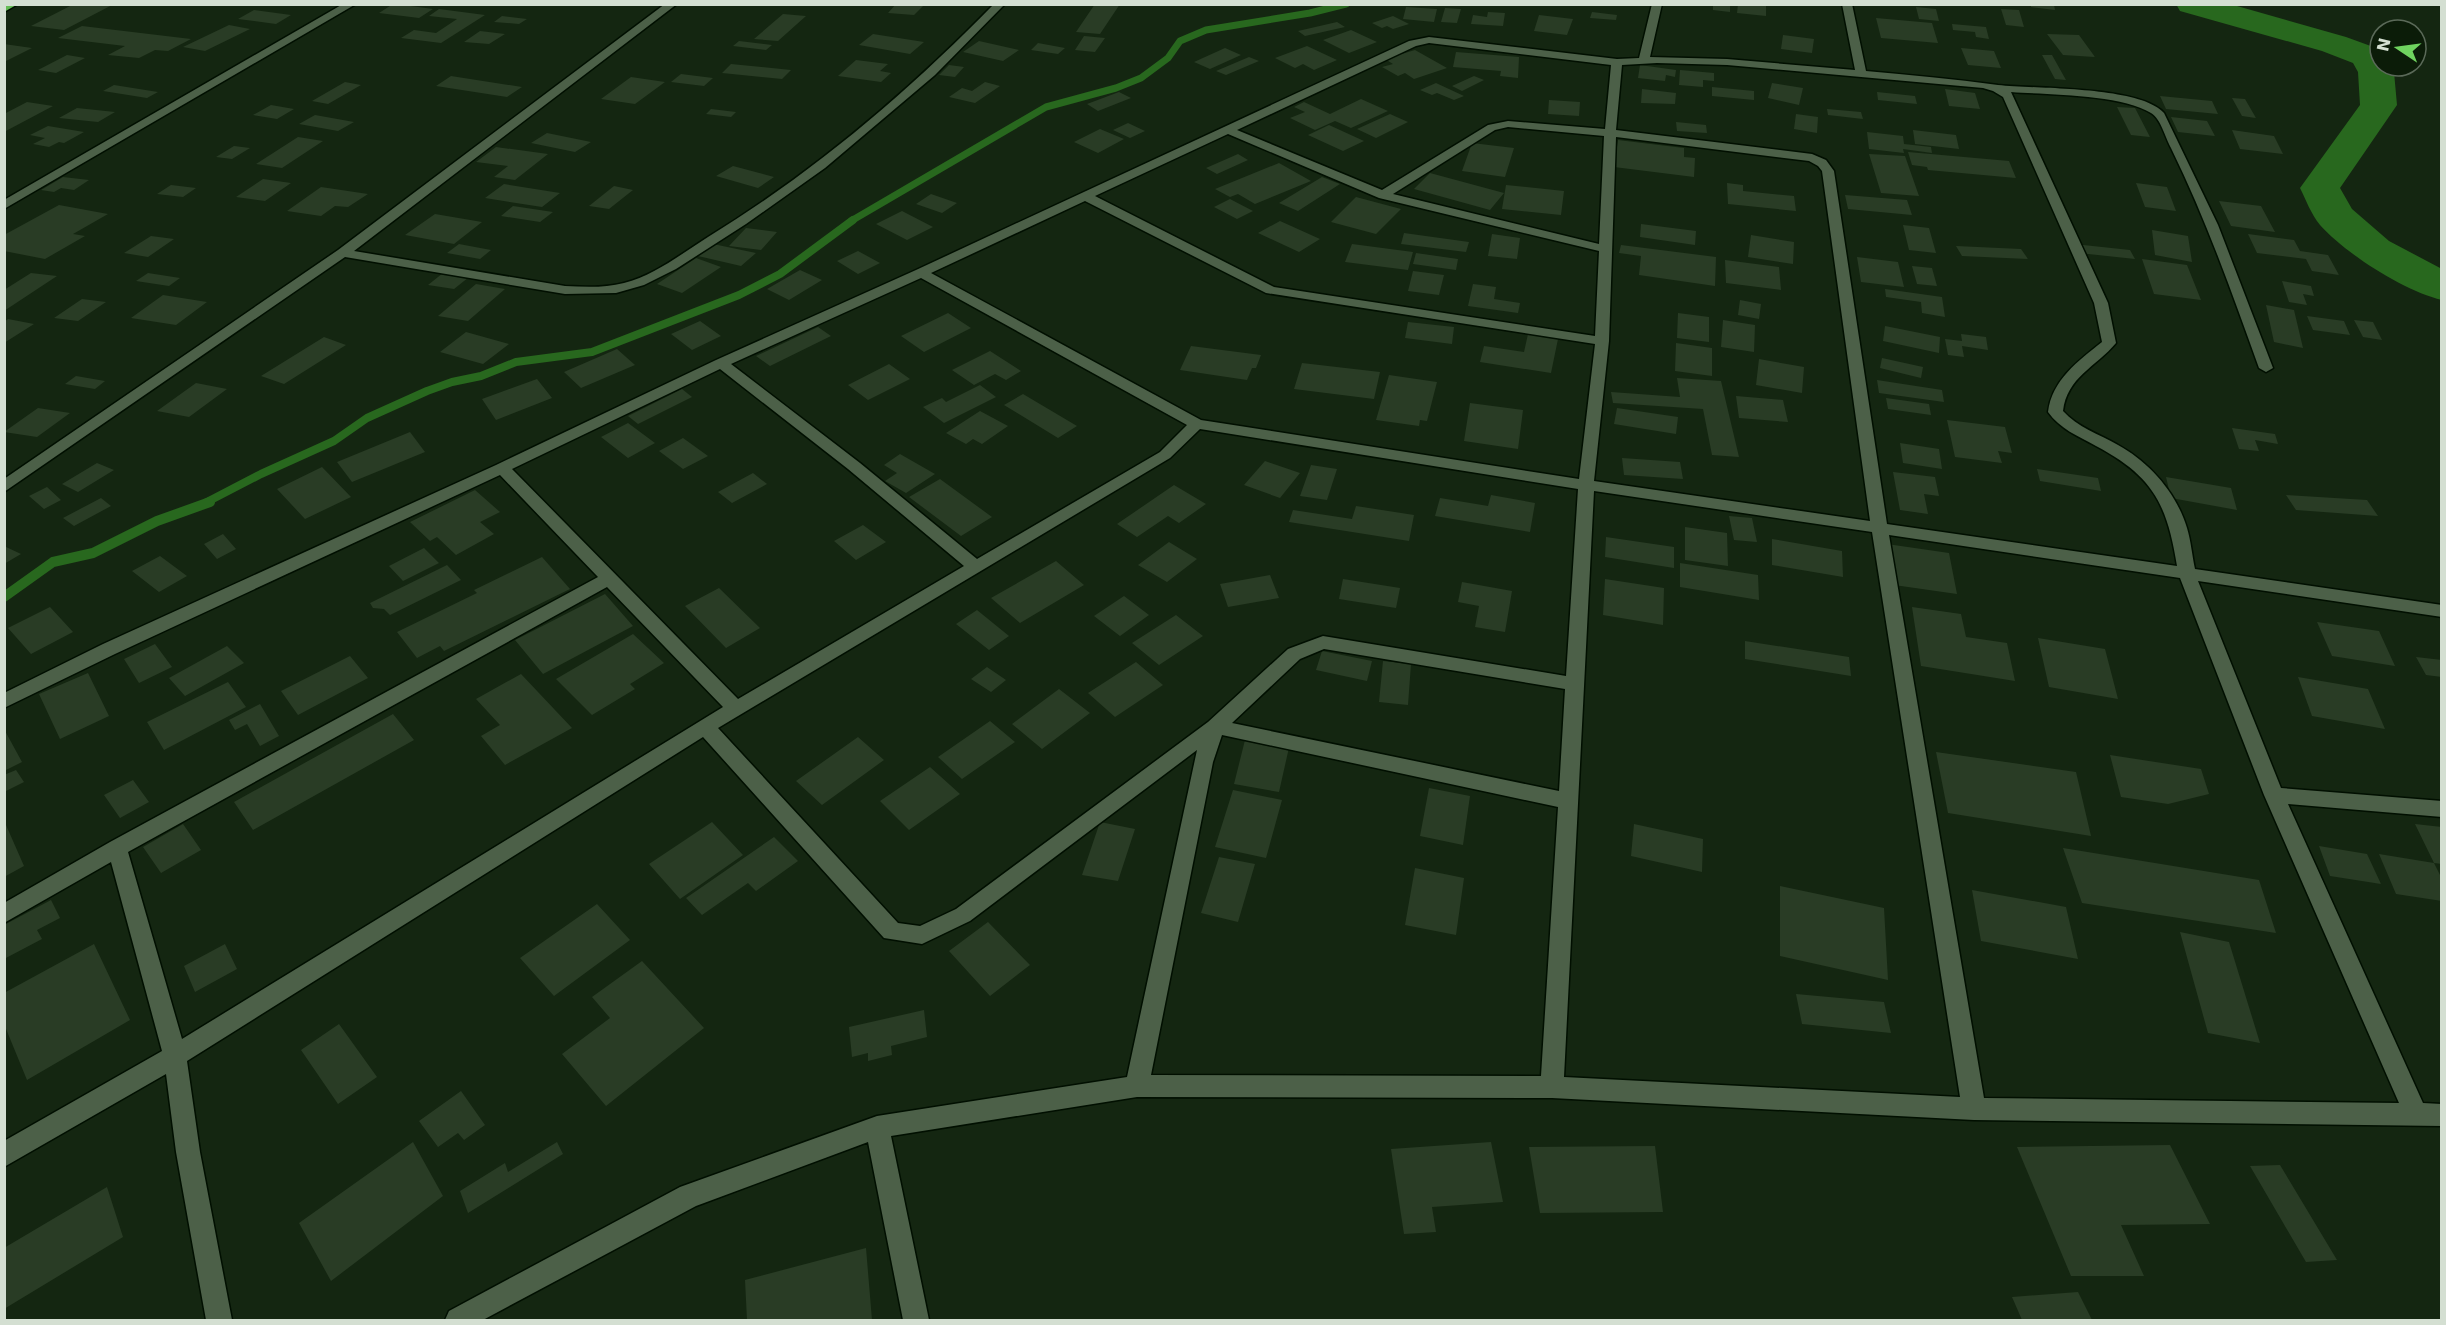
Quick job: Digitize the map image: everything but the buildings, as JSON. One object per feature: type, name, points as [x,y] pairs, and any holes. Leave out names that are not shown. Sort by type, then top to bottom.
[{"type":"highway","points":[[4,9],[13,4]]},
{"type":"street","points":[[4,205],[351,4]]},
{"type":"street","points":[[4,487],[343,253],[672,4]]},
{"type":"street","points":[[343,253],[484,276],[551,290],[586,291],[618,288],[651,278],[730,230],[836,156],[897,104],[1000,4]]},
{"type":"street","points":[[1644,61],[1646,44],[1657,4]]},
{"type":"street","points":[[1847,4],[1861,74]]},
{"type":"street","points":[[4,701],[110,649],[502,468],[721,363],[921,273],[1413,43],[1429,40],[1617,62],[1727,62],[1983,85],[2119,99],[2157,112],[2185,163],[2217,235],[2266,368]]},
{"type":"street","points":[[1551,1087],[1586,485],[1602,340],[1610,133],[1617,62]]},
{"type":"street","points":[[1997,88],[2008,95],[2101,303],[2109,343],[2075,371],[2055,402],[2055,412],[2066,424],[2114,449],[2145,470],[2165,498],[2179,527],[2187,574],[2274,795],[2416,1114]]},
{"type":"street","points":[[1383,195],[1492,127],[1508,124],[1610,133],[1812,158],[1822,163],[1828,171],[1879,527],[1974,1109]]},
{"type":"street","points":[[1228,130],[1383,195],[1606,249]]},
{"type":"street","points":[[1085,196],[1271,290],[1602,340]]},
{"type":"street","points":[[921,273],[1197,424],[1586,485],[2442,611]]},
{"type":"street","points":[[721,363],[854,466],[976,567]]},
{"type":"street","points":[[4,1155],[175,1056],[705,727],[1165,455],[1197,424]]},
{"type":"street","points":[[502,468],[736,709]]},
{"type":"street","points":[[4,915],[117,848],[610,578]]},
{"type":"street","points":[[705,727],[892,931],[922,935],[963,915],[1215,727],[1294,654],[1323,642],[1576,684]]},
{"type":"street","points":[[1215,727],[1258,734],[1568,801]]},
{"type":"street","points":[[1137,1086],[1203,762],[1215,727]]},
{"type":"street","points":[[2274,795],[2442,809]]},
{"type":"street","points":[[117,848],[175,1056],[188,1152],[219,1320]]},
{"type":"street","points":[[458,1320],[689,1196],[877,1127],[1137,1086],[1551,1087],[1974,1109],[2442,1115]]},
{"type":"street","points":[[877,1127],[916,1320]]},
{"type":"waterway","points":[[851,221],[1046,107],[1116,88],[1141,78],[1168,58],[1180,41],[1206,30],[1310,13],[1346,4]]},
{"type":"waterway","points":[[2192,4],[2334,44],[2367,56],[2376,72],[2379,105],[2320,188],[2335,216],[2374,250],[2442,287]]},
{"type":"waterway","points":[[205,503],[261,474],[334,441],[367,418],[427,391],[452,382],[481,376],[516,362],[592,352],[739,295],[780,274],[853,220]]},
{"type":"waterway","points":[[4,597],[53,562],[93,553],[157,521],[210,502]]}]
